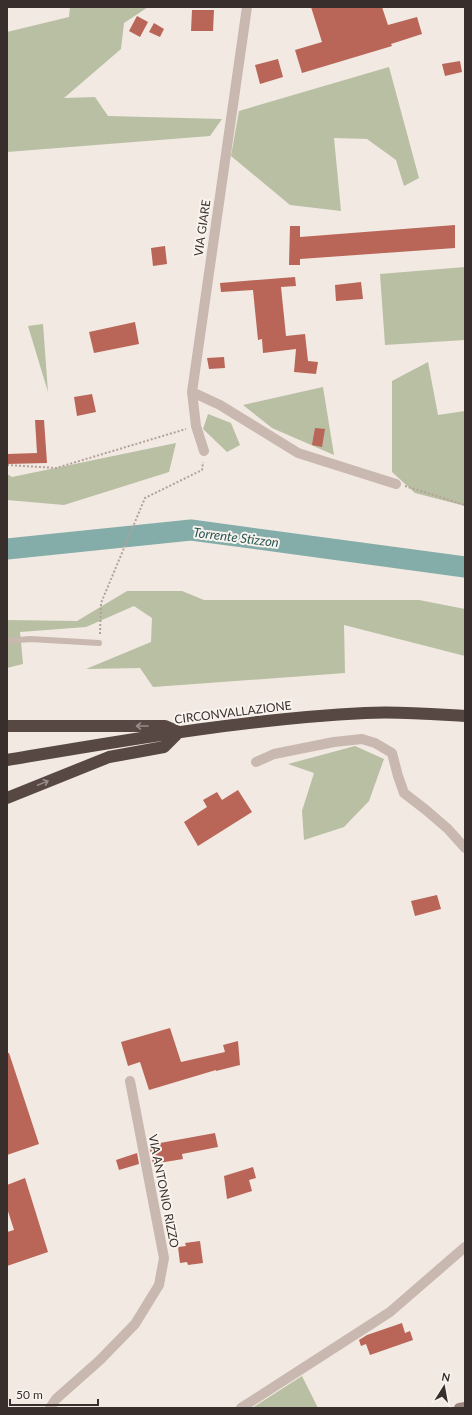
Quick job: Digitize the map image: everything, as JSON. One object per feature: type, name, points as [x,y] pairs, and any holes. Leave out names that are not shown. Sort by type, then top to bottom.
[{"type":"highway","name":"CIRCONVALLAZIONE","points":[[7,760],[179,732],[297,718],[366,713],[465,716]]},
{"type":"highway","points":[[7,726],[165,726],[179,732],[164,747],[108,757],[7,798]]},
{"type":"street","name":"VIA GIARE","points":[[204,451],[196,426],[192,392],[247,7]]},
{"type":"street","points":[[192,392],[220,405],[298,453],[396,484]]},
{"type":"street","points":[[256,762],[274,754],[334,742],[362,739],[375,743],[392,754],[404,793],[448,829],[465,848]]},
{"type":"street","name":"VIA ANTONIO RIZZO","points":[[50,1408],[56,1399],[100,1360],[134,1324],[159,1285],[164,1258],[130,1081]]},
{"type":"street","points":[[241,1408],[390,1312],[465,1247]]},
{"type":"street","points":[[459,1408],[465,1407]]},
{"type":"lane","points":[[7,641],[30,639],[99,644]]},
{"type":"path","points":[[7,465],[56,468],[196,426]]},
{"type":"path","points":[[99,644],[101,603],[145,498],[202,470],[204,451]]},
{"type":"path","points":[[396,484],[465,505]]},
{"type":"green space","points":[[70,7],[148,7],[124,23],[121,49],[64,98],[95,97],[108,116],[222,119],[210,136],[7,152],[7,32],[69,17]]},
{"type":"green space","points":[[389,67],[419,178],[404,186],[396,160],[367,139],[334,138],[341,211],[290,205],[231,156],[239,111]]},
{"type":"green space","points":[[465,267],[465,340],[385,345],[380,274]]},
{"type":"green space","points":[[43,324],[48,392],[28,326]]},
{"type":"green space","points":[[428,362],[438,415],[465,411],[465,506],[415,493],[392,472],[392,381]]},
{"type":"green space","points":[[323,387],[334,455],[272,428],[243,405]]},
{"type":"green space","points":[[208,414],[231,423],[240,445],[227,452],[203,429]]},
{"type":"green space","points":[[176,443],[169,472],[64,505],[7,500],[7,474],[12,477]]},
{"type":"green space","points":[[127,591],[182,591],[204,600],[419,600],[465,609],[465,656],[344,625],[345,673],[153,687],[140,668],[86,669],[151,642],[152,618],[134,606],[86,627],[20,632],[23,664],[7,668],[7,620],[77,621]]},
{"type":"green space","points":[[355,746],[384,759],[369,801],[344,827],[304,840],[302,811],[314,773],[288,764]]},
{"type":"green space","points":[[302,1376],[318,1408],[252,1408]]},
{"type":"building","points":[[311,7],[382,7],[388,25],[417,17],[422,34],[391,44],[392,46],[302,73],[295,50],[322,42]]},
{"type":"building","points":[[192,10],[214,10],[213,31],[191,31]]},
{"type":"building","points":[[137,16],[148,22],[140,37],[129,31]]},
{"type":"building","points":[[154,23],[164,29],[160,37],[149,32]]},
{"type":"building","points":[[278,59],[283,77],[260,84],[255,65]]},
{"type":"building","points":[[460,61],[462,72],[445,76],[442,64]]},
{"type":"building","points":[[455,225],[455,248],[300,259],[300,265],[289,265],[290,226],[300,226],[300,237]]},
{"type":"building","points":[[165,246],[167,264],[153,266],[151,248]]},
{"type":"building","points":[[295,277],[296,286],[281,287],[286,336],[305,334],[308,361],[318,362],[316,374],[294,372],[296,349],[263,353],[262,339],[258,340],[253,290],[221,292],[220,283]]},
{"type":"building","points":[[361,282],[363,299],[336,301],[335,285]]},
{"type":"building","points":[[135,322],[139,344],[94,353],[89,332]]},
{"type":"building","points":[[224,357],[225,368],[209,369],[207,358]]},
{"type":"building","points":[[92,394],[96,412],[77,416],[74,397]]},
{"type":"building","points":[[35,420],[44,420],[47,463],[7,464],[7,454],[37,453]]},
{"type":"building","points":[[315,428],[325,429],[322,447],[312,445]]},
{"type":"building","points":[[238,790],[252,812],[198,846],[184,822],[207,807],[203,800],[217,792],[222,800]]},
{"type":"building","points":[[437,895],[441,909],[415,916],[411,901]]},
{"type":"building","points":[[170,1028],[181,1062],[225,1052],[223,1045],[238,1041],[240,1065],[216,1070],[149,1090],[140,1062],[128,1066],[121,1042]]},
{"type":"building","points":[[7,1053],[9,1053],[39,1144],[7,1155]]},
{"type":"building","points":[[215,1133],[218,1147],[182,1154],[183,1159],[153,1164],[149,1145]]},
{"type":"building","points":[[137,1153],[139,1164],[119,1170],[116,1160]]},
{"type":"building","points":[[253,1167],[256,1178],[249,1180],[252,1191],[227,1199],[224,1176]]},
{"type":"building","points":[[25,1178],[48,1252],[7,1266],[7,1232],[14,1230],[7,1208],[7,1185]]},
{"type":"building","points":[[200,1241],[203,1263],[188,1265],[187,1262],[180,1263],[178,1247],[186,1246],[185,1243]]},
{"type":"building","points":[[402,1323],[405,1333],[410,1331],[413,1340],[370,1355],[366,1344],[361,1346],[359,1340],[367,1335]]},
{"type":"waterway","name":"Torrente Stizzon","points":[[7,549],[191,530],[465,567]]}]
